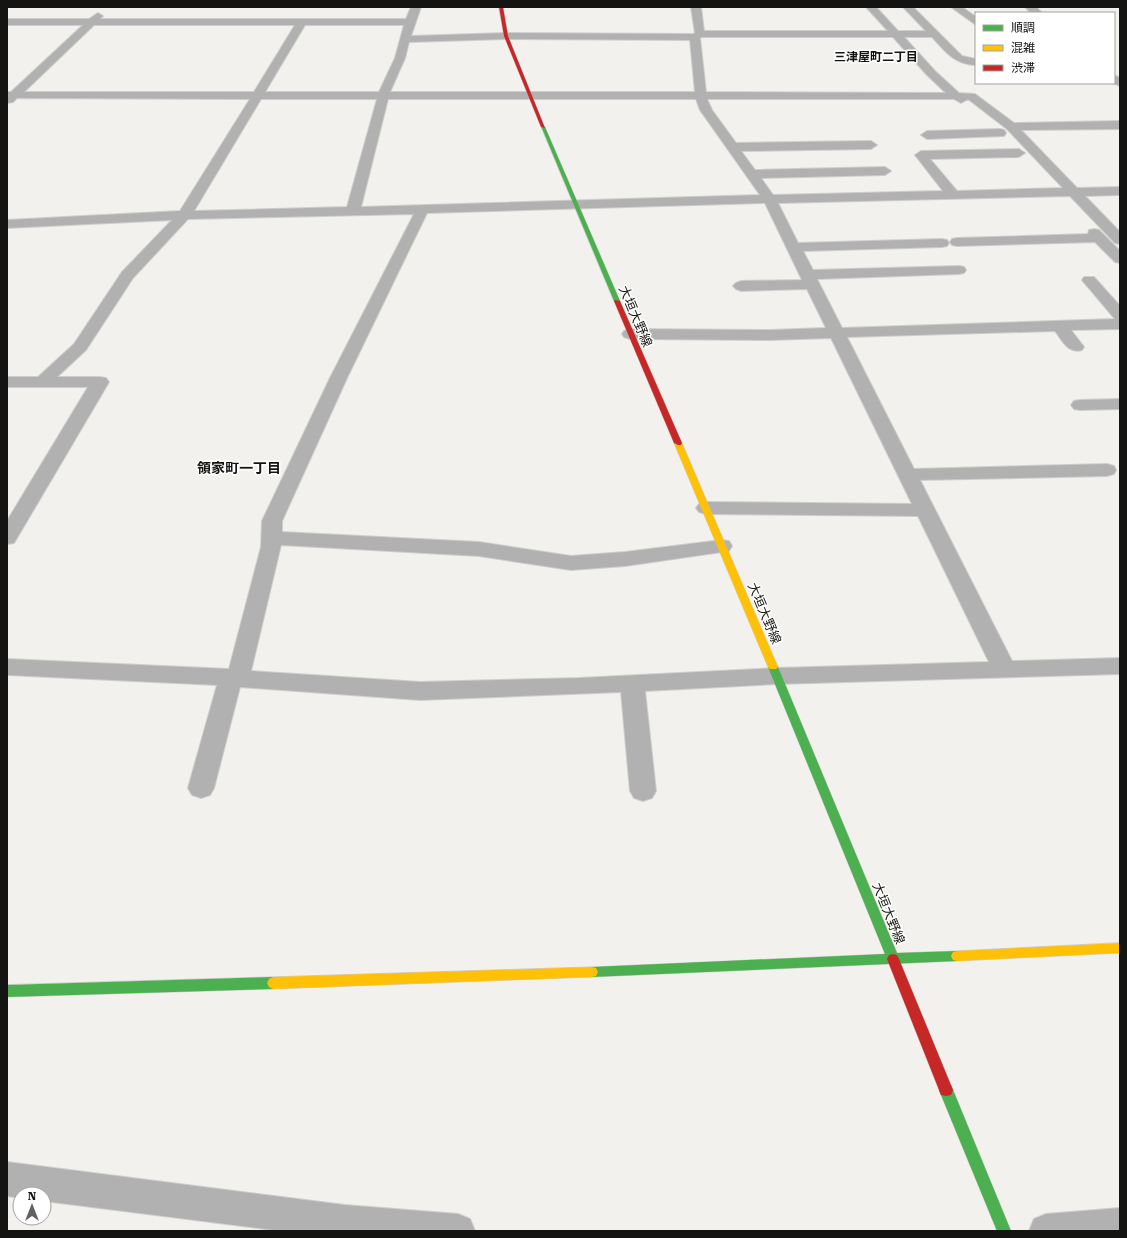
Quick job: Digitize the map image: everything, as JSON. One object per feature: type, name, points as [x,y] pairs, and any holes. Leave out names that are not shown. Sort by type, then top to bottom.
[{"type":"main road","name":"大垣大野線","points":[[501,7],[506,36],[529,95],[575,206],[777,676],[1004,1231]]},
{"type":"main road","points":[[7,991],[383,980],[1120,948]]},
{"type":"street","points":[[9,97],[107,7]]},
{"type":"street","points":[[353,210],[383,96],[400,58],[410,22],[416,7]]},
{"type":"street","points":[[696,7],[702,97],[706,110],[770,200],[1005,670]]},
{"type":"street","points":[[871,7],[931,74],[988,120],[1006,130],[1070,198],[1120,240]]},
{"type":"street","points":[[908,7],[958,58],[969,62],[975,62]]},
{"type":"street","points":[[956,7],[975,21]]},
{"type":"street","points":[[318,22],[322,12]]},
{"type":"street","points":[[7,22],[410,22]]},
{"type":"street","points":[[42,382],[80,347],[127,275],[184,216],[302,22]]},
{"type":"street","points":[[406,39],[506,36],[934,34]]},
{"type":"street","points":[[9,97],[529,95],[702,97],[957,96]]},
{"type":"street","points":[[927,135],[1006,130],[1120,126]]},
{"type":"street","points":[[1006,130],[1019,153],[1035,170]]},
{"type":"street","points":[[733,147],[871,145]]},
{"type":"street","points":[[953,195],[921,155],[1019,153]]},
{"type":"street","points":[[752,174],[885,171]]},
{"type":"street","points":[[1045,181],[1056,193]]},
{"type":"street","points":[[7,224],[353,210],[575,206],[648,202],[1056,193],[1070,198],[1120,191]]},
{"type":"street","points":[[201,788],[235,678],[271,547],[272,521],[337,379],[391,273],[407,236],[424,209]]},
{"type":"street","points":[[1083,221],[1120,259]]},
{"type":"street","points":[[958,242],[1099,238]]},
{"type":"street","points":[[794,247],[942,243]]},
{"type":"street","points":[[741,286],[809,279],[959,270]]},
{"type":"street","points":[[1089,280],[1120,316]]},
{"type":"street","points":[[630,334],[770,336],[1120,324]]},
{"type":"street","points":[[1059,326],[1076,347]]},
{"type":"street","points":[[7,382],[100,382],[7,538]]},
{"type":"street","points":[[1083,405],[1080,405],[1120,404]]},
{"type":"street","points":[[907,475],[1107,470]]},
{"type":"street","points":[[706,508],[925,510]]},
{"type":"street","points":[[271,538],[479,549],[571,564],[625,559],[722,546]]},
{"type":"street","points":[[7,667],[235,678],[420,691],[777,676],[1120,666]]},
{"type":"street","points":[[632,683],[643,791]]},
{"type":"street","points":[[7,1179],[345,1222],[458,1231]]},
{"type":"street","points":[[1046,1231],[1120,1225]]},
{"type":"traffic: fast","points":[[543,127],[617,301]]},
{"type":"traffic: fast","points":[[773,667],[893,959]]},
{"type":"traffic: fast","points":[[592,972],[957,956]]},
{"type":"traffic: fast","points":[[7,991],[273,983]]},
{"type":"traffic: fast","points":[[946,1090],[1004,1231]]},
{"type":"traffic: slow","points":[[678,443],[773,667]]},
{"type":"traffic: slow","points":[[957,956],[1120,948]]},
{"type":"traffic: slow","points":[[273,983],[592,972]]},
{"type":"traffic: jam","points":[[501,7],[506,36],[543,127]]},
{"type":"traffic: jam","points":[[617,301],[678,443]]},
{"type":"traffic: jam","points":[[893,959],[946,1090]]},
{"type":"district","name":"三津屋町二丁目","points":[[876,57]]},
{"type":"district","name":"領家町一丁目","points":[[239,468]]}]
